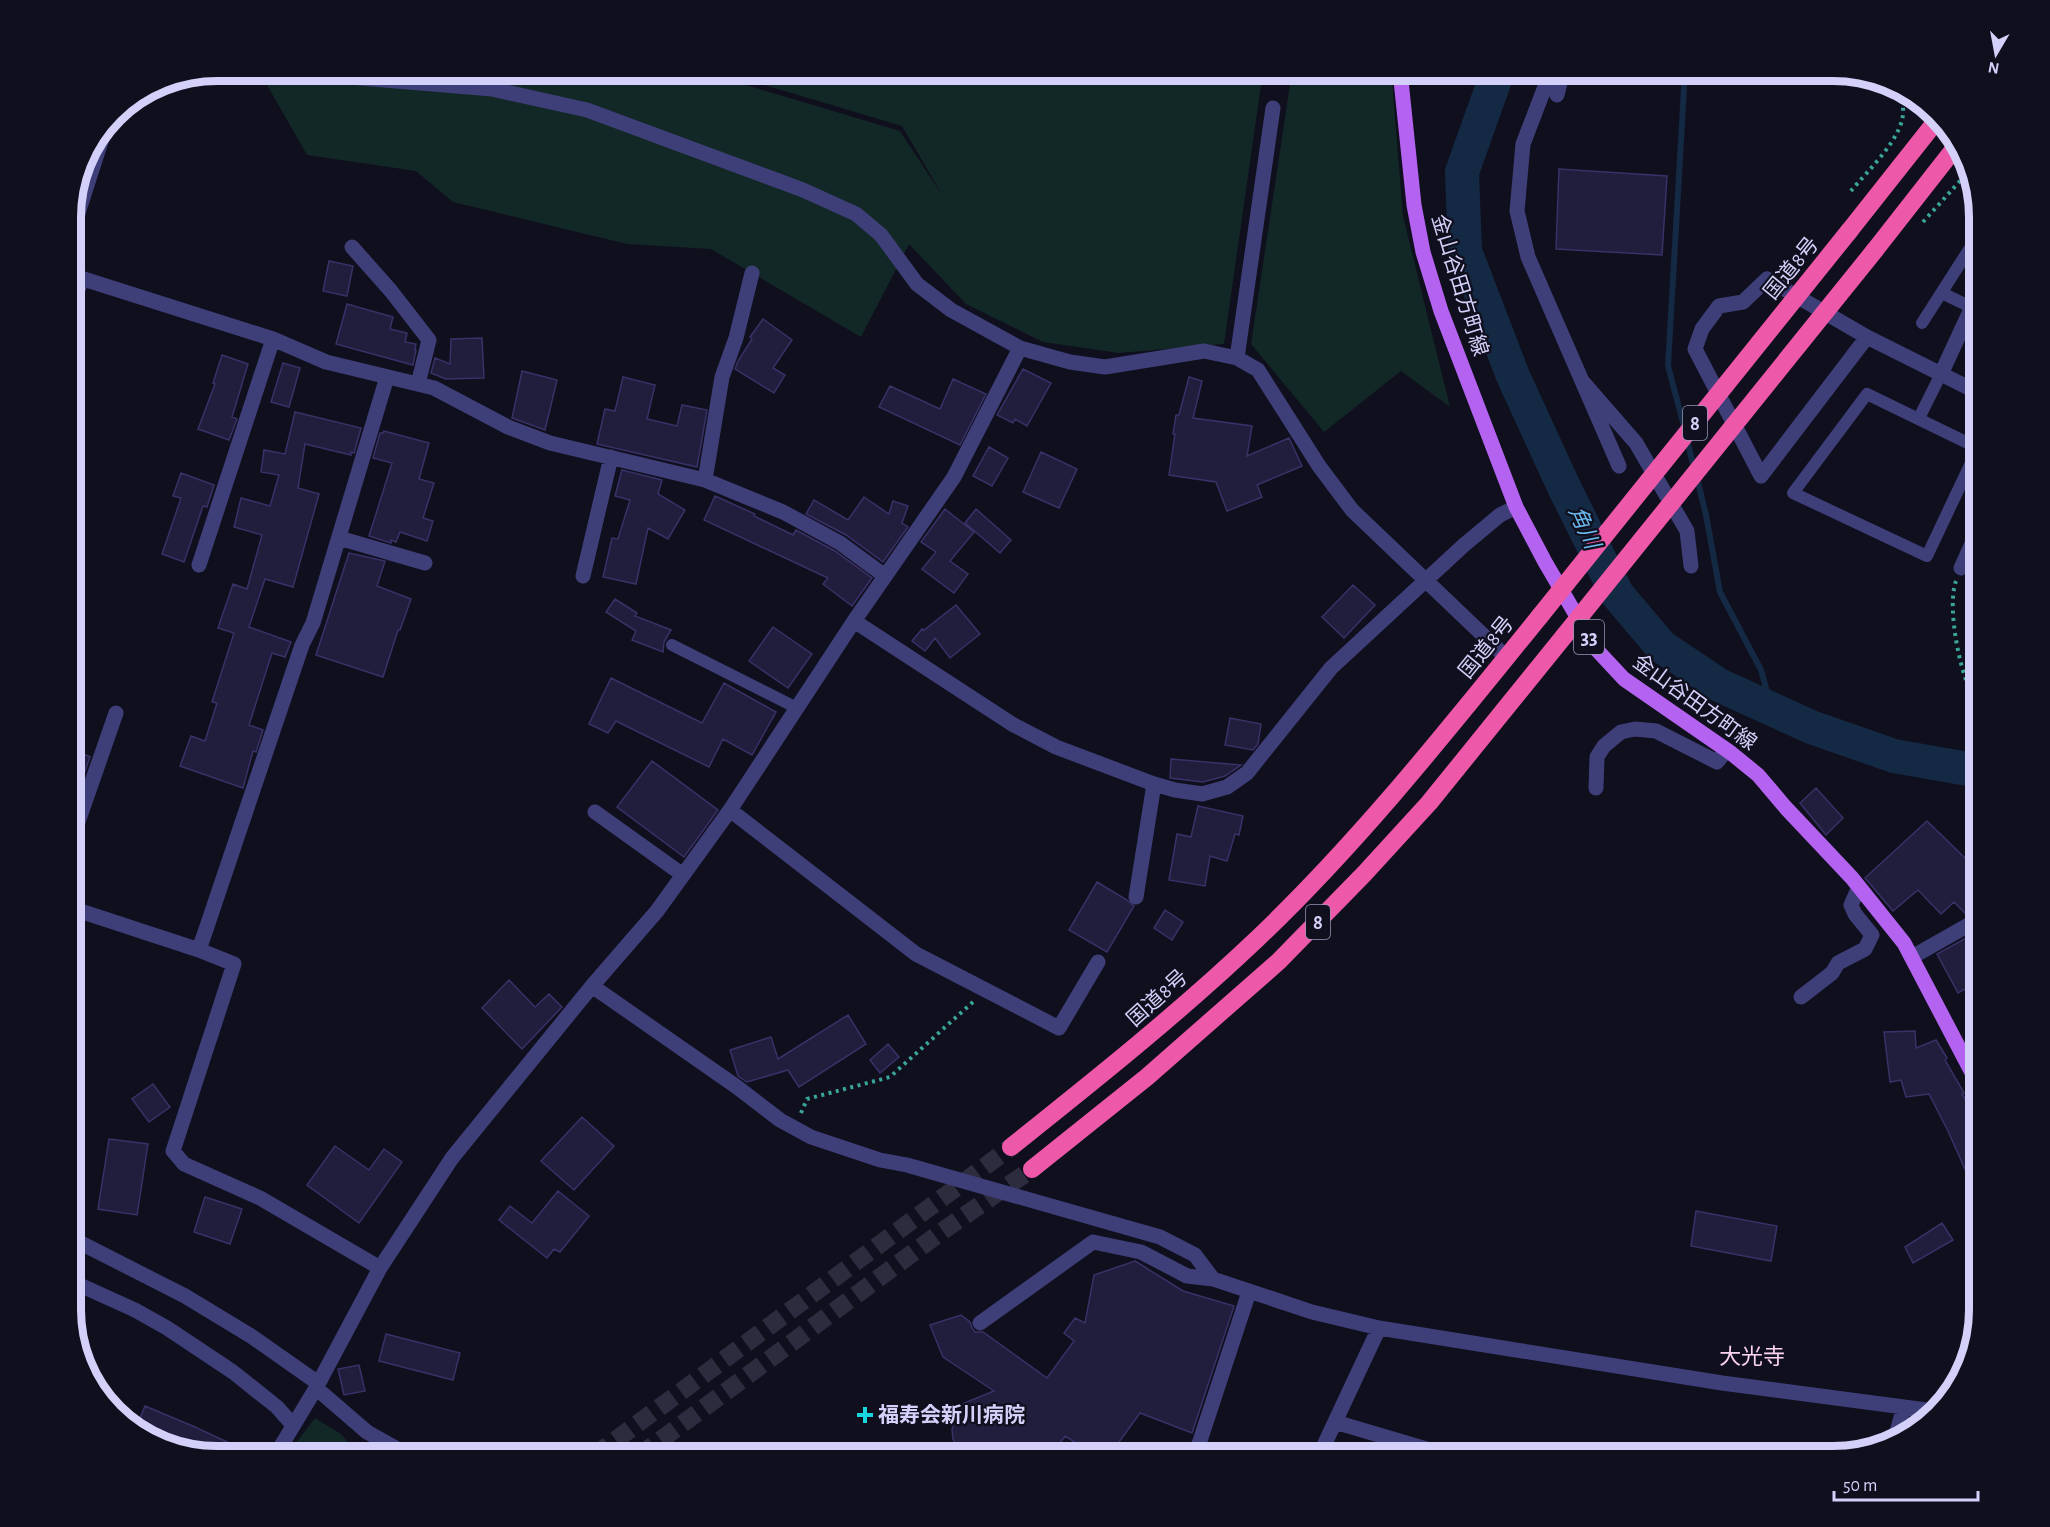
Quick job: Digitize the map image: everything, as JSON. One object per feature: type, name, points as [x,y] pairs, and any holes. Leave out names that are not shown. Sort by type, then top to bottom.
[{"type":"highway","name":"国道8号","points":[[1011,1147],[1132,1049],[1257,939],[1341,853],[1405,782],[1540,616],[1933,125]]},
{"type":"highway","name":"8","points":[[1032,1169],[1147,1077],[1279,962],[1429,803],[1952,152]]},
{"type":"main road","name":"金山谷田方町線","points":[[1401,81],[1414,206],[1441,311],[1516,507],[1596,649],[1624,679],[1727,750],[1758,775],[1859,887],[1904,944],[1969,1065]]},
{"type":"street","points":[[397,81],[492,89],[587,110],[803,190],[856,214],[881,235],[917,284],[951,310],[1020,348],[1070,362],[1105,367],[1204,351],[1237,358],[1258,370],[1318,466],[1352,510],[1427,579],[1506,657]]},
{"type":"street","points":[[1547,81],[1523,144],[1517,211],[1528,257],[1619,466]]},
{"type":"street","points":[[1557,95],[1560,81]]},
{"type":"street","points":[[1237,358],[1273,108]]},
{"type":"street","points":[[82,201],[97,153]]},
{"type":"street","points":[[352,247],[391,291],[429,340],[418,384]]},
{"type":"street","points":[[705,480],[722,377],[736,338],[752,273]]},
{"type":"street","points":[[81,278],[273,339],[326,362],[434,388],[508,427],[550,443],[705,480],[783,512],[840,543],[885,576]]},
{"type":"street","points":[[1867,337],[1761,476],[1695,349],[1702,329],[1719,306],[1743,302],[1767,279],[1867,337],[1969,388]]},
{"type":"street","points":[[1941,374],[1969,322]]},
{"type":"street","points":[[199,565],[273,339]]},
{"type":"street","points":[[280,1446],[317,1386],[380,1269],[452,1158],[592,986],[657,911],[730,810],[854,621],[954,477],[1020,348]]},
{"type":"street","points":[[200,950],[302,645],[313,623],[387,377]]},
{"type":"street","points":[[1582,381],[1636,443],[1687,531],[1691,566]]},
{"type":"street","points":[[583,576],[611,457]]},
{"type":"street","points":[[854,621],[1012,724],[1056,747],[1154,784],[1202,794],[1227,787],[1247,773],[1330,668],[1464,544],[1500,515],[1516,507]]},
{"type":"street","points":[[339,538],[425,562]]},
{"type":"street","points":[[1961,568],[1969,551]]},
{"type":"street","points":[[81,813],[116,713]]},
{"type":"street","points":[[1596,788],[1597,757],[1604,746],[1621,732],[1635,729],[1656,731],[1717,762],[1727,750]]},
{"type":"street","points":[[1136,897],[1154,784]]},
{"type":"street","points":[[730,810],[916,954],[1059,1028],[1098,962]]},
{"type":"street","points":[[596,812],[683,875]]},
{"type":"street","points":[[1800,997],[1832,973],[1838,963],[1865,949],[1870,942],[1872,935],[1855,914],[1851,905],[1859,887]]},
{"type":"street","points":[[81,911],[200,950],[234,964],[173,1151],[184,1164],[260,1198],[380,1269]]},
{"type":"street","points":[[1912,957],[1969,925]]},
{"type":"street","points":[[592,986],[737,1087],[780,1120],[811,1137],[880,1160],[906,1165],[1160,1237],[1195,1255],[1213,1279]]},
{"type":"street","points":[[980,1323],[1093,1242],[1141,1252],[1187,1276],[1213,1279],[1312,1312],[1379,1328],[1722,1383],[1925,1410]]},
{"type":"street","points":[[81,1243],[185,1296],[251,1336],[317,1386],[367,1432],[392,1446]]},
{"type":"street","points":[[81,1286],[135,1310],[234,1372],[277,1407],[292,1424]]},
{"type":"street","points":[[1198,1446],[1249,1292]]},
{"type":"street","points":[[1324,1446],[1379,1328]]},
{"type":"street","points":[[1898,1429],[1904,1407]]},
{"type":"street","points":[[1335,1422],[1416,1446]]},
{"type":"lane","points":[[1922,323],[1969,251]]},
{"type":"lane","points":[[1942,293],[1969,306]]},
{"type":"lane","points":[[1919,418],[1941,374]]},
{"type":"lane","points":[[1969,443],[1867,394],[1793,493],[1927,556],[1969,469]]},
{"type":"lane","points":[[672,645],[797,708]]},
{"type":"path","points":[[1851,191],[1893,140],[1903,109],[1900,98]]},
{"type":"path","points":[[1919,226],[1963,178]]},
{"type":"path","points":[[1961,568],[1952,592],[1954,624],[1959,656],[1969,690]]},
{"type":"path","points":[[794,1128],[807,1100],[890,1077],[986,990]]},
{"type":"green space","points":[[265,81],[732,81],[900,131],[944,198],[902,126],[751,81],[1262,81],[1224,344],[1119,353],[1043,342],[966,304],[909,244],[861,337],[711,249],[627,244],[453,202],[416,171],[307,155]]},
{"type":"green space","points":[[1290,81],[1392,81],[1403,216],[1450,407],[1401,371],[1324,432],[1251,344]]},
{"type":"green space","points":[[315,1418],[341,1434],[351,1446],[294,1446]]},
{"type":"building","points":[[1559,169],[1667,176],[1662,255],[1556,249]]},
{"type":"building","points":[[329,261],[353,266],[347,296],[323,291]]},
{"type":"building","points":[[347,304],[393,317],[390,329],[407,333],[405,342],[416,344],[413,365],[336,344]]},
{"type":"building","points":[[763,319],[792,340],[773,368],[785,375],[774,393],[735,369],[752,339],[750,337]]},
{"type":"building","points":[[482,338],[484,378],[446,379],[431,373],[435,358],[450,364],[451,339]]},
{"type":"building","points":[[222,355],[248,364],[232,417],[237,419],[229,440],[198,429],[215,384],[213,383]]},
{"type":"building","points":[[283,363],[300,368],[289,407],[271,402]]},
{"type":"building","points":[[1023,369],[1051,383],[1027,426],[1015,419],[1013,423],[997,415]]},
{"type":"building","points":[[522,371],[557,380],[545,430],[512,418]]},
{"type":"building","points":[[623,377],[655,385],[647,419],[677,426],[682,405],[707,410],[697,467],[597,444],[605,409],[615,411]]},
{"type":"building","points":[[1189,377],[1202,381],[1193,418],[1252,426],[1247,456],[1289,438],[1302,466],[1257,485],[1262,497],[1227,511],[1216,482],[1169,475],[1176,415],[1179,415]]},
{"type":"building","points":[[953,379],[986,394],[960,445],[879,407],[890,386],[940,409]]},
{"type":"building","points":[[295,412],[361,428],[354,453],[351,452],[351,455],[305,444],[298,488],[319,494],[293,587],[265,579],[249,627],[291,642],[285,657],[272,653],[249,725],[263,730],[256,752],[253,751],[243,788],[180,766],[191,736],[205,741],[217,703],[212,702],[234,633],[218,628],[233,584],[247,589],[262,535],[234,527],[241,498],[270,506],[279,475],[261,472],[264,450],[285,454]]},
{"type":"building","points":[[384,431],[429,443],[419,479],[434,483],[423,518],[433,521],[427,541],[400,532],[396,542],[391,540],[391,543],[369,536],[392,463],[373,458],[380,433]]},
{"type":"building","points":[[989,447],[1008,458],[992,486],[973,476]]},
{"type":"building","points":[[1041,452],[1077,469],[1059,508],[1023,492]]},
{"type":"building","points":[[622,470],[662,480],[658,494],[685,510],[668,539],[648,528],[636,584],[603,577],[612,538],[618,539],[630,500],[615,496]]},
{"type":"building","points":[[181,473],[214,485],[207,507],[203,506],[184,562],[162,554],[181,498],[173,496]]},
{"type":"building","points":[[715,496],[793,535],[796,530],[835,551],[872,578],[852,606],[823,584],[828,578],[704,520]]},
{"type":"building","points":[[864,497],[889,514],[893,501],[908,506],[902,523],[908,527],[883,562],[846,535],[806,514],[814,500],[848,520]]},
{"type":"building","points":[[945,509],[974,532],[950,561],[968,574],[954,593],[922,569],[936,552],[921,542]]},
{"type":"building","points":[[976,509],[1011,540],[1000,553],[965,523]]},
{"type":"building","points":[[349,553],[385,561],[377,586],[411,599],[383,677],[316,655]]},
{"type":"building","points":[[1353,585],[1375,605],[1344,638],[1322,617]]},
{"type":"building","points":[[615,599],[637,613],[635,616],[671,630],[664,642],[663,652],[632,640],[636,631],[606,612]]},
{"type":"building","points":[[956,605],[980,634],[950,658],[935,638],[925,651],[912,641],[922,629],[924,630]]},
{"type":"building","points":[[773,627],[812,654],[788,688],[749,661]]},
{"type":"building","points":[[611,678],[702,723],[724,683],[776,712],[752,755],[723,739],[709,767],[616,721],[608,733],[589,724]]},
{"type":"building","points":[[1230,718],[1261,724],[1258,744],[1253,750],[1225,745]]},
{"type":"building","points":[[81,753],[90,757],[81,782]]},
{"type":"building","points":[[1171,759],[1241,765],[1225,776],[1203,782],[1170,778]]},
{"type":"building","points":[[652,761],[718,810],[684,857],[617,807]]},
{"type":"building","points":[[1816,788],[1843,818],[1826,835],[1800,803]]},
{"type":"building","points":[[1198,806],[1243,816],[1239,835],[1235,834],[1227,861],[1210,856],[1205,886],[1169,880],[1177,834],[1191,837]]},
{"type":"building","points":[[1927,821],[1966,859],[1969,856],[1969,914],[1967,915],[1954,902],[1941,914],[1918,890],[1893,911],[1865,878]]},
{"type":"building","points":[[1097,882],[1134,906],[1107,952],[1069,930]]},
{"type":"building","points":[[1165,910],[1183,922],[1172,940],[1154,928]]},
{"type":"building","points":[[1968,937],[1969,987],[1958,993],[1937,954]]},
{"type":"building","points":[[509,980],[535,1007],[549,994],[562,1007],[522,1049],[482,1008]]},
{"type":"building","points":[[848,1015],[866,1044],[799,1087],[788,1070],[747,1082],[738,1076],[730,1050],[771,1037],[778,1059]]},
{"type":"building","points":[[1915,1031],[1916,1048],[1936,1040],[1947,1058],[1945,1060],[1969,1106],[1969,1178],[1929,1094],[1906,1097],[1901,1080],[1890,1082],[1884,1032]]},
{"type":"building","points":[[888,1044],[899,1057],[880,1073],[870,1060]]},
{"type":"building","points":[[153,1084],[170,1107],[149,1122],[132,1099]]},
{"type":"building","points":[[582,1117],[614,1146],[574,1190],[541,1161]]},
{"type":"building","points":[[109,1139],[148,1144],[137,1215],[98,1209]]},
{"type":"building","points":[[335,1146],[369,1170],[384,1149],[402,1162],[359,1223],[307,1185]]},
{"type":"building","points":[[558,1191],[589,1216],[560,1252],[554,1249],[547,1258],[499,1220],[510,1206],[532,1223]]},
{"type":"building","points":[[205,1197],[242,1209],[230,1244],[194,1232]]},
{"type":"building","points":[[1696,1211],[1777,1226],[1771,1261],[1691,1246]]},
{"type":"building","points":[[1942,1223],[1953,1240],[1913,1263],[1905,1247]]},
{"type":"building","points":[[1135,1261],[1183,1291],[1234,1306],[1192,1433],[1140,1413],[1116,1446],[1081,1446],[1065,1436],[1058,1446],[957,1446],[952,1429],[956,1415],[964,1403],[994,1391],[943,1357],[930,1325],[961,1315],[970,1322],[975,1332],[983,1332],[1047,1378],[1074,1341],[1064,1333],[1075,1318],[1085,1323],[1094,1275]]},
{"type":"building","points":[[386,1334],[460,1353],[453,1380],[379,1361]]},
{"type":"building","points":[[359,1365],[365,1391],[344,1395],[338,1369]]},
{"type":"building","points":[[145,1406],[236,1446],[200,1445],[176,1439],[139,1421]]},
{"type":"waterway","name":"角川","points":[[1494,81],[1462,172],[1465,251],[1513,376],[1563,485],[1617,594],[1661,646],[1719,685],[1811,727],[1894,756],[1969,769]]},
{"type":"waterway","points":[[1684,81],[1668,366],[1685,430]]},
{"type":"waterway","points":[[1687,440],[1694,468]]},
{"type":"waterway","points":[[1697,478],[1720,592],[1761,670],[1772,709]]},
{"type":"tunnel","points":[[607,1446],[1011,1147]]},
{"type":"tunnel","points":[[652,1446],[941,1232],[1032,1169]]},
{"type":"place","name":"福寿会新川病院","points":[[865,1415]]},
{"type":"district","name":"大光寺","points":[[1752,1356]]}]
